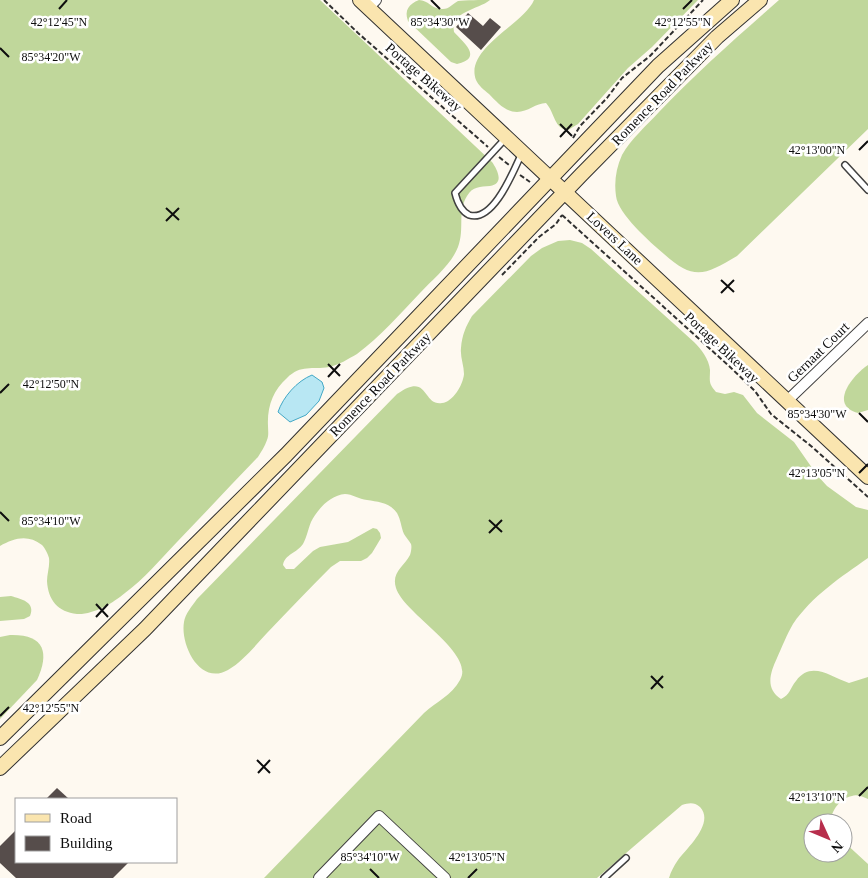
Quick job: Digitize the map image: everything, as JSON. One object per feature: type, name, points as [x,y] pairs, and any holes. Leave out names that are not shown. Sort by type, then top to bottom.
[{"type":"street","name":"Romence Road Parkway","points":[[0,738],[286,455],[658,66],[732,0]]},
{"type":"street","name":"Romence Road Parkway","points":[[0,768],[145,629],[565,192],[717,37],[760,0]]},
{"type":"street","name":"Lovers Lane","points":[[368,3],[550,178],[868,477]]},
{"type":"street","name":"Gernaat Court","points":[[788,400],[868,323]]},
{"type":"street","points":[[128,612],[145,629]]},
{"type":"street","points":[[319,878],[380,816],[445,878]]},
{"type":"lane","points":[[507,137],[455,193],[457,201],[466,213],[475,217],[485,213],[498,200],[523,152]]},
{"type":"lane","points":[[845,165],[868,190]]},
{"type":"lane","points":[[604,878],[626,858]]},
{"type":"path","name":"Portage Bikeway","points":[[324,0],[358,33],[493,152],[534,185]]},
{"type":"path","points":[[569,145],[580,126],[607,98],[622,78],[650,56],[703,0]]},
{"type":"path","name":"Portage Bikeway","points":[[562,212],[562,215],[741,377],[771,414],[811,446],[868,497]]},
{"type":"green space","points":[[0,0],[320,0],[492,162],[499,179],[495,185],[474,189],[467,196],[462,208],[461,234],[458,247],[451,260],[441,272],[382,333],[357,354],[333,366],[302,369],[287,378],[278,388],[272,399],[268,419],[268,438],[258,457],[139,582],[109,604],[90,613],[83,614],[64,611],[55,604],[49,594],[47,581],[49,558],[42,545],[32,539],[21,538],[0,546]]},
{"type":"green space","points":[[419,0],[425,1],[435,8],[444,9],[458,1],[490,0],[460,15],[454,25],[454,32],[469,50],[469,58],[457,64],[451,62],[408,21],[408,8],[412,3]]},
{"type":"green space","points":[[534,0],[698,0],[652,47],[628,68],[578,124],[568,130],[563,129],[557,124],[546,103],[521,112],[513,112],[498,103],[476,80],[475,69],[486,47],[519,18]]},
{"type":"green space","points":[[779,0],[868,0],[868,129],[737,256],[708,271],[692,272],[674,263],[622,211],[615,191],[618,165],[630,143],[673,97]]},
{"type":"green space","points":[[570,240],[582,243],[591,249],[697,345],[708,362],[711,384],[716,392],[725,394],[734,392],[743,395],[757,413],[794,442],[827,486],[856,507],[868,510],[868,558],[828,588],[801,614],[793,624],[785,641],[772,669],[770,680],[773,690],[781,699],[802,675],[808,672],[821,672],[849,683],[868,677],[868,799],[856,795],[848,797],[840,803],[833,813],[803,813],[803,863],[853,863],[853,850],[868,864],[868,878],[669,878],[677,862],[702,828],[704,813],[700,807],[691,803],[682,805],[597,878],[264,878],[424,713],[453,690],[460,680],[462,669],[458,658],[449,646],[412,610],[396,588],[395,578],[410,555],[411,547],[404,534],[397,513],[394,509],[383,503],[348,494],[334,497],[320,508],[311,522],[303,544],[286,558],[283,565],[286,569],[294,569],[320,547],[348,542],[373,528],[377,529],[381,538],[372,553],[361,561],[340,561],[331,567],[239,662],[228,670],[218,673],[209,672],[201,668],[194,661],[185,641],[184,622],[186,616],[197,599],[397,394],[415,386],[424,391],[436,403],[446,402],[454,396],[460,388],[464,374],[461,351],[462,343],[472,316],[531,256],[542,248],[558,241]]},
{"type":"green space","points":[[868,365],[868,410],[858,413],[849,409],[845,404],[844,397],[850,382]]},
{"type":"green space","points":[[11,596],[29,604],[31,607],[30,616],[24,619],[0,621],[0,597]]},
{"type":"green space","points":[[21,635],[37,641],[43,653],[43,661],[37,680],[0,719],[0,637]]},
{"type":"water","points":[[312,375],[322,382],[324,388],[319,401],[306,415],[290,422],[278,412],[280,406],[296,385]]},
{"type":"building","points":[[468,13],[483,26],[490,18],[501,27],[481,50],[456,27]]},
{"type":"building","points":[[57,788],[68,798],[47,798]]},
{"type":"building","points":[[15,831],[15,863],[128,863],[113,878],[16,878],[0,863],[0,846]]}]
